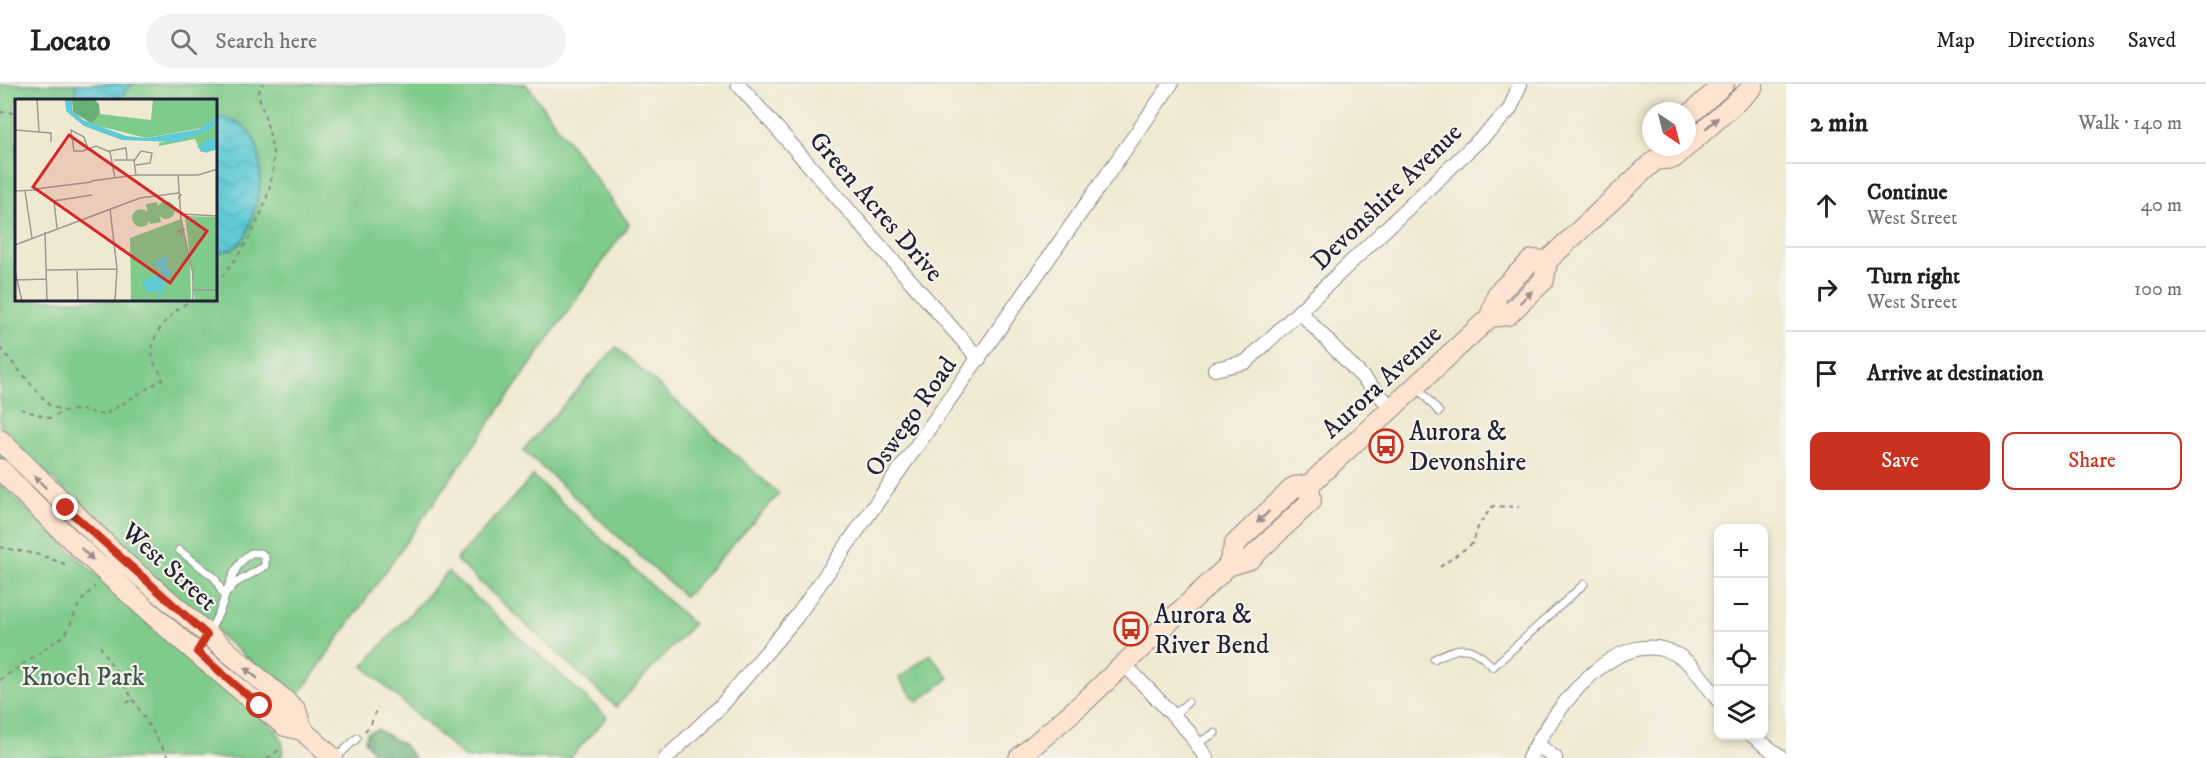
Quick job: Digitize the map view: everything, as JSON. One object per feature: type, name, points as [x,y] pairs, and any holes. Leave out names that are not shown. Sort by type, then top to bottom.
[{"type":"main road","points":[[1696,109],[1724,84]]},
{"type":"main road","name":"Aurora Avenue","points":[[1696,137],[1752,88],[1753,84]]},
{"type":"main road","name":"Aurora Avenue","points":[[1019,758],[1124,664],[1228,566],[1235,544],[1294,487],[1309,485],[1490,317],[1508,315],[1544,280],[1547,261],[1654,156]]},
{"type":"main road","name":"West Street","points":[[0,440],[202,643]]},
{"type":"main road","name":"West Street","points":[[0,469],[106,572],[296,710],[302,730],[326,756]]},
{"type":"street","name":"Green Acres Drive","points":[[738,84],[979,359]]},
{"type":"street","name":"Oswego Road","points":[[666,758],[721,706],[781,637],[1171,84]]},
{"type":"street","name":"Devonshire Avenue","points":[[1215,369],[1246,362],[1300,312],[1510,109],[1520,84]]},
{"type":"street","points":[[1300,312],[1392,408]]},
{"type":"street","points":[[1529,758],[1554,715],[1582,686],[1619,654],[1651,647],[1680,657],[1714,694]]},
{"type":"street","points":[[1124,664],[1198,743],[1206,758]]},
{"type":"street","points":[[1759,740],[1782,758]]},
{"type":"street","points":[[1537,744],[1555,758]]},
{"type":"lane","points":[[1416,386],[1439,412]]},
{"type":"lane","points":[[179,550],[215,578],[224,596]]},
{"type":"lane","points":[[202,643],[224,596],[245,557],[256,552],[265,557],[265,566],[234,584],[224,596]]},
{"type":"lane","points":[[1434,659],[1454,649],[1466,648],[1475,651],[1493,667],[1584,584]]},
{"type":"lane","points":[[1173,716],[1188,702]]},
{"type":"lane","points":[[1198,743],[1215,733]]},
{"type":"lane","points":[[326,756],[357,738]]},
{"type":"path","points":[[218,280],[249,241],[256,219],[268,196],[273,156],[258,93],[263,84]]},
{"type":"path","points":[[0,112],[15,113]]},
{"type":"path","points":[[21,409],[49,418],[65,411],[82,410],[104,415],[163,379],[154,363],[156,335],[170,315],[188,302]]},
{"type":"path","points":[[0,348],[50,405],[65,411]]},
{"type":"path","points":[[1440,567],[1473,543],[1479,524],[1493,506],[1519,507]]},
{"type":"path","points":[[0,547],[40,555],[68,565]]},
{"type":"path","points":[[0,680],[66,634],[79,604],[106,572]]},
{"type":"path","points":[[100,646],[169,758]]},
{"type":"path","points":[[127,703],[133,699]]},
{"type":"path","points":[[357,738],[371,724],[377,707]]},
{"type":"path","points":[[267,758],[281,749]]},
{"type":"green space","points":[[0,84],[526,84],[629,224],[296,699],[170,593],[0,428]]},
{"type":"green space","points":[[616,347],[779,494],[685,597],[523,450]]},
{"type":"green space","points":[[0,451],[192,635],[65,525],[0,458]]},
{"type":"green space","points":[[533,476],[693,624],[616,707],[456,560]]},
{"type":"green space","name":"Knoch Park","points":[[0,484],[154,629],[271,725],[282,740],[281,758],[0,758]]},
{"type":"green space","points":[[448,572],[607,717],[570,758],[465,758],[363,666]]},
{"type":"green space","points":[[930,654],[949,678],[917,702],[899,678]]},
{"type":"green space","points":[[377,729],[404,745],[414,758],[378,758],[365,741],[367,733]]},
{"type":"water","points":[[75,84],[133,84],[119,99],[76,99]]},
{"type":"water","points":[[218,116],[233,120],[245,128],[253,139],[260,166],[260,182],[254,212],[245,237],[234,248],[218,253]]},
{"type":"place","name":"Aurora & Devonshire","points":[[1386,446]]},
{"type":"place","name":"Aurora & River Bend","points":[[1131,629]]},
{"type":"route","points":[[66,508],[207,635],[197,652],[260,706]]}]
